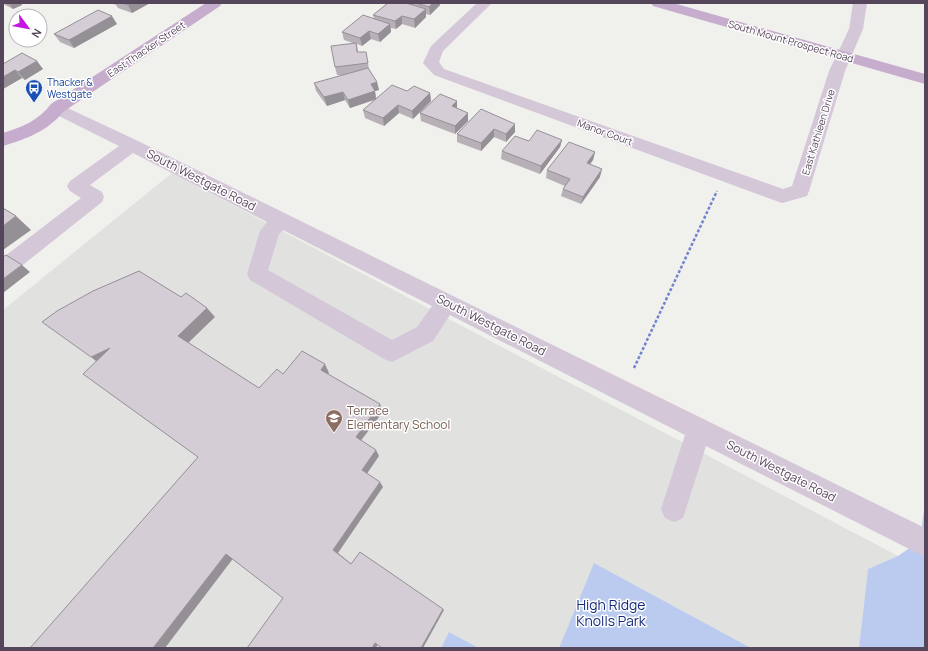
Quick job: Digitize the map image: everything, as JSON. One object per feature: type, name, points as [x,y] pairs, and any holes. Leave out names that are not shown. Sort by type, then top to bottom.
[{"type":"main road","name":"East Thacker Street","points":[[7,138],[24,134],[53,115],[57,108],[215,3]]},
{"type":"main road","name":"South Mount Prospect Road","points":[[658,3],[847,49],[925,79]]},
{"type":"main road","name":"South Mount Prospect Road","points":[[835,38],[847,49],[865,47]]},
{"type":"street","name":"Manor Court","points":[[485,3],[436,49],[432,63],[439,72],[782,196]]},
{"type":"street","points":[[847,49],[856,29],[860,3]]},
{"type":"street","name":"East Kathleen Drive","points":[[782,196],[800,191],[837,71],[847,49]]},
{"type":"street","name":"South Westgate Road","points":[[57,108],[925,543]]},
{"type":"street","points":[[12,262],[95,197],[76,186],[132,145]]},
{"type":"street","points":[[281,220],[270,231],[257,274],[392,352],[425,334],[447,303]]},
{"type":"street","points":[[674,509],[699,430]]},
{"type":"path","points":[[634,368],[718,190]]},
{"type":"shaded area","name":"Terrace Elementary School","points":[[172,173],[898,556],[868,569],[859,648],[751,648],[594,563],[559,648],[479,648],[449,632],[441,648],[3,648],[3,310]]},
{"type":"green space","points":[[925,502],[925,648],[859,648],[868,569],[898,556],[920,541]]},
{"type":"green space","name":"High Ridge Knolls Park","points":[[594,563],[751,648],[559,648]]},
{"type":"green space","points":[[449,632],[479,648],[441,648]]},
{"type":"building","points":[[388,3],[406,3],[426,9],[414,19],[402,16],[395,21],[373,15]]},
{"type":"building","points":[[416,3],[433,3],[429,7]]},
{"type":"building","points":[[98,10],[112,16],[69,40],[54,34]]},
{"type":"building","points":[[363,15],[390,24],[378,34],[369,31],[360,38],[342,32]]},
{"type":"building","points":[[356,43],[357,52],[366,52],[368,63],[335,67],[331,46]]},
{"type":"building","points":[[22,53],[37,61],[18,72],[15,70],[3,77],[3,64]]},
{"type":"building","points":[[368,68],[377,82],[371,84],[375,91],[348,100],[343,92],[324,97],[314,83]]},
{"type":"building","points":[[392,85],[407,91],[414,86],[430,93],[412,111],[398,105],[383,118],[363,110]]},
{"type":"building","points":[[440,94],[457,101],[452,106],[468,113],[455,126],[420,113]]},
{"type":"building","points":[[481,109],[515,124],[506,134],[494,129],[481,143],[457,134]]},
{"type":"building","points":[[537,130],[562,140],[541,166],[502,151],[515,136],[529,141]]},
{"type":"building","points":[[569,142],[595,152],[587,163],[602,169],[583,197],[563,189],[570,179],[547,170]]},
{"type":"building","points":[[3,208],[16,216],[3,226]]},
{"type":"building","points":[[6,255],[22,265],[3,279],[3,257]]},
{"type":"building","points":[[139,271],[181,297],[186,293],[207,308],[178,336],[259,388],[277,369],[283,374],[302,351],[325,364],[321,370],[380,404],[356,437],[376,450],[362,470],[380,482],[333,550],[351,564],[360,552],[443,609],[421,648],[382,648],[375,643],[372,648],[247,648],[283,598],[226,554],[153,648],[30,648],[198,457],[83,374],[110,348],[91,357],[42,322],[57,311],[93,291]]},
{"type":"place","name":"Thacker & Westgate","points":[[34,103]]},
{"type":"place","name":"Terrace Elementary School","points":[[334,433]]}]
